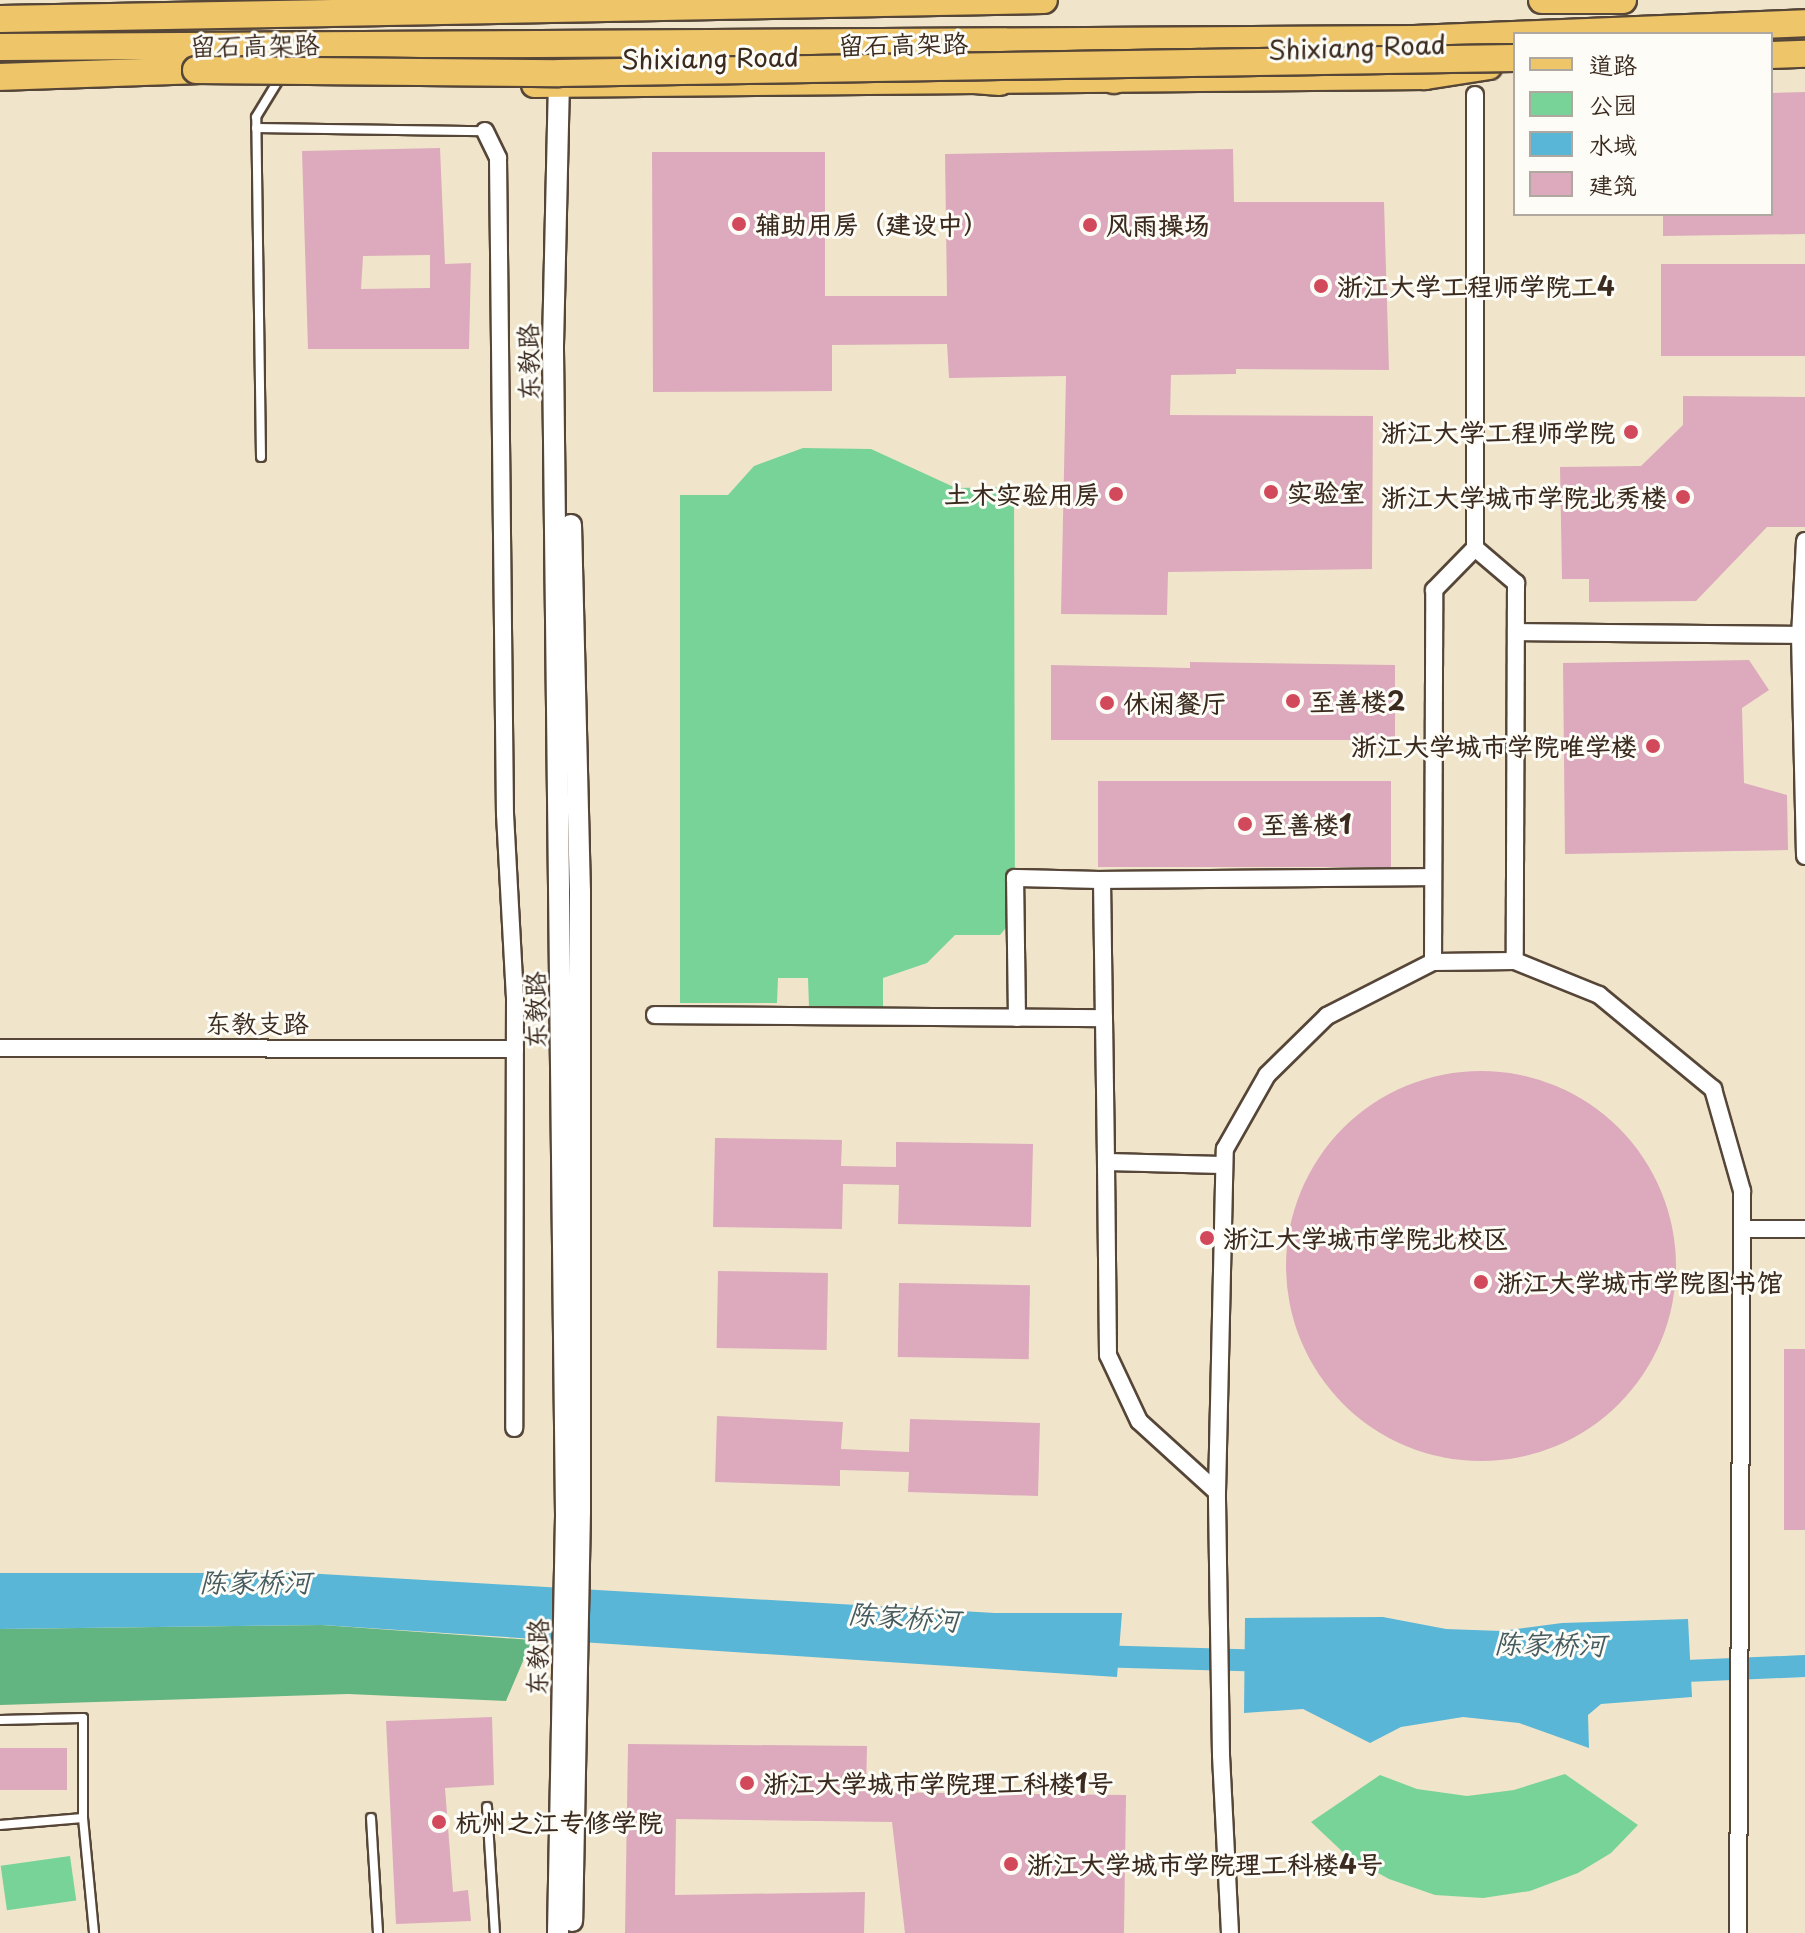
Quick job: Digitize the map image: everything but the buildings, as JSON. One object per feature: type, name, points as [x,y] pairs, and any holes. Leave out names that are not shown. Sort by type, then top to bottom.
[{"type":"highway","points":[[502,10],[563,0]]},
{"type":"highway","name":"留石高架路","points":[[0,19],[1044,0]]},
{"type":"highway","points":[[1542,0],[1623,0]]},
{"type":"highway","name":"留石高架路","points":[[1591,32],[1793,24]]},
{"type":"highway","name":"留石高架路","points":[[0,47],[581,48],[1414,39],[1513,35]]},
{"type":"highway","points":[[1114,80],[1190,56],[1290,54],[1414,39]]},
{"type":"highway","points":[[581,48],[1000,82]]},
{"type":"highway","points":[[1773,52],[1805,52]]},
{"type":"highway","name":"留石高架路","points":[[0,77],[196,70],[559,73],[1513,61]]},
{"type":"main road","name":"Shixiang Road","points":[[0,85],[419,79],[565,86],[1425,77],[1513,61]]},
{"type":"street","name":"东教路","points":[[558,1933],[573,1512],[553,345],[565,86]]},
{"type":"street","points":[[1433,962],[1434,590],[1475,548],[1475,95]]},
{"type":"street","points":[[485,131],[498,158],[505,814],[515,1049],[514,1428]]},
{"type":"street","points":[[1805,541],[1800,635],[1805,856]]},
{"type":"street","points":[[1475,548],[1516,583],[1515,961]]},
{"type":"street","points":[[1516,632],[1800,635]]},
{"type":"street","points":[[1017,1018],[1015,878],[1432,877]]},
{"type":"street","points":[[1102,880],[1108,1355],[1139,1421],[1217,1492]]},
{"type":"street","points":[[1230,1933],[1221,1754],[1217,1492],[1225,1149],[1279,1061],[1327,1016],[1433,962],[1515,961],[1599,995],[1713,1089],[1742,1191],[1738,1933]]},
{"type":"street","points":[[655,1015],[1104,1018]]},
{"type":"street","name":"东教支路","points":[[0,1048],[515,1049]]},
{"type":"street","points":[[1106,1162],[1223,1165]]},
{"type":"street","points":[[1742,1229],[1805,1229]]},
{"type":"street","name":"东教路","points":[[568,1715],[572,1933]]},
{"type":"lane","points":[[261,457],[256,117],[278,81]]},
{"type":"lane","points":[[256,128],[485,131]]},
{"type":"lane","points":[[0,1720],[83,1718],[83,1818],[94,1933]]},
{"type":"lane","points":[[487,1807],[495,1933]]},
{"type":"lane","points":[[0,1825],[83,1818]]},
{"type":"lane","points":[[371,1818],[378,1933]]},
{"type":"green space","points":[[803,448],[871,449],[956,488],[1014,487],[1015,917],[1000,935],[955,935],[927,963],[883,978],[883,1007],[809,1007],[808,978],[778,978],[777,1003],[680,1003],[680,495],[728,495],[754,466]]},
{"type":"green space","points":[[322,1625],[532,1640],[506,1701],[348,1694],[0,1705],[0,1629]]},
{"type":"green space","points":[[1565,1774],[1638,1825],[1611,1853],[1578,1873],[1530,1891],[1483,1898],[1435,1895],[1389,1879],[1347,1856],[1311,1822],[1380,1775],[1417,1789],[1467,1796],[1514,1790]]},
{"type":"green space","points":[[70,1856],[76,1901],[7,1910],[1,1866]]},
{"type":"water","points":[[0,1573],[304,1573],[995,1613],[1122,1613],[1117,1677],[322,1625],[0,1629]]},
{"type":"water","points":[[1383,1617],[1446,1629],[1501,1631],[1562,1623],[1688,1619],[1692,1697],[1601,1704],[1588,1715],[1589,1748],[1519,1723],[1463,1717],[1401,1727],[1370,1743],[1303,1709],[1244,1713],[1245,1618]]},
{"type":"waterway","name":"陈家桥河","points":[[1092,1656],[1273,1661]]},
{"type":"waterway","name":"陈家桥河","points":[[1663,1672],[1805,1666]]},
{"type":"place","name":"辅助用房（建设中）","points":[[739,224]]},
{"type":"place","name":"风雨操场","points":[[1090,225]]},
{"type":"place","name":"浙江大学工程师学院工4","points":[[1321,286]]},
{"type":"place","name":"浙江大学工程师学院","points":[[1631,432]]},
{"type":"place","name":"实验室","points":[[1271,492]]},
{"type":"place","name":"土木实验用房","points":[[1116,494]]},
{"type":"place","name":"浙江大学城市学院北秀楼","points":[[1683,497]]},
{"type":"place","name":"至善楼2","points":[[1293,701]]},
{"type":"place","name":"休闲餐厅","points":[[1107,703]]},
{"type":"place","name":"浙江大学城市学院唯学楼","points":[[1653,746]]},
{"type":"place","name":"至善楼1","points":[[1245,824]]},
{"type":"place","name":"浙江大学城市学院北校区","points":[[1207,1238]]},
{"type":"place","name":"浙江大学城市学院图书馆","points":[[1481,1282]]},
{"type":"place","name":"浙江大学城市学院理工科楼1号","points":[[747,1783]]},
{"type":"place","name":"杭州之江专修学院","points":[[439,1822]]},
{"type":"place","name":"浙江大学城市学院理工科楼4号","points":[[1011,1864]]}]
